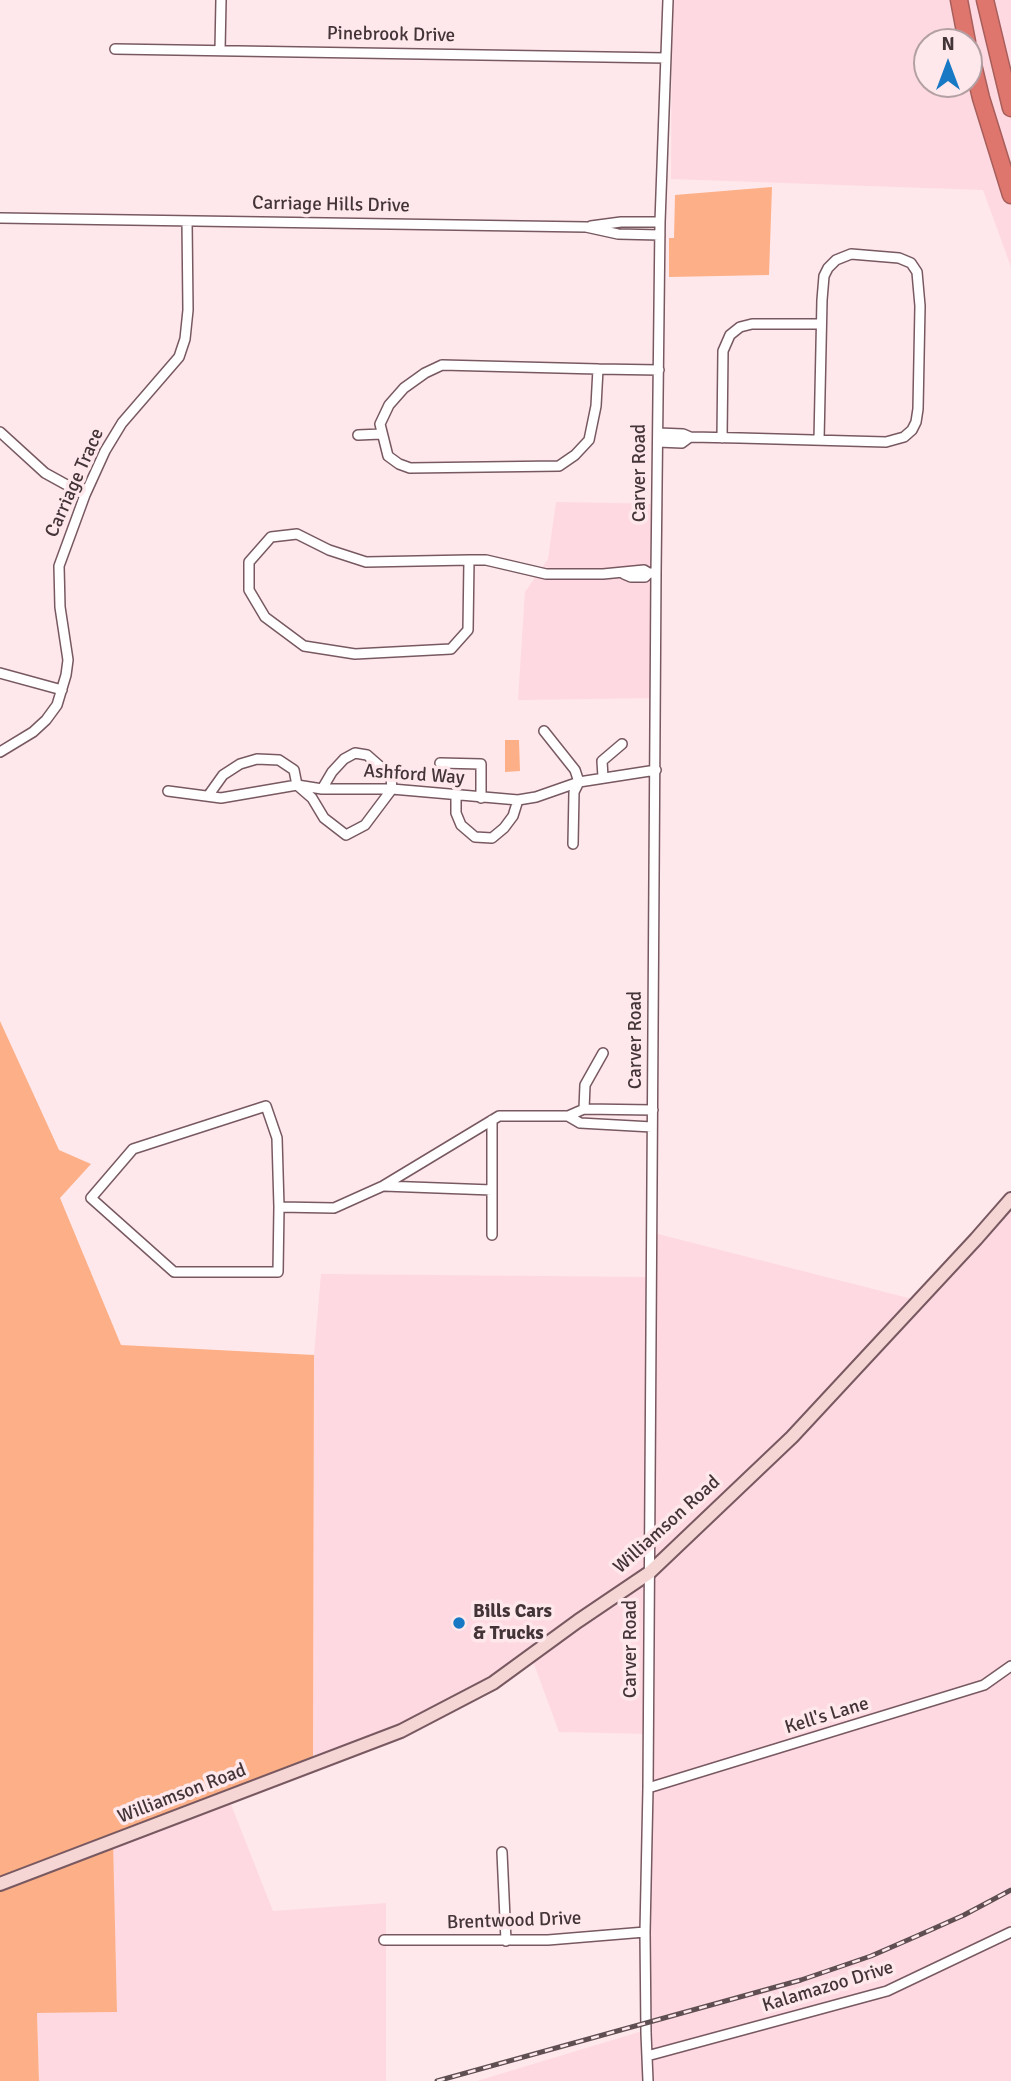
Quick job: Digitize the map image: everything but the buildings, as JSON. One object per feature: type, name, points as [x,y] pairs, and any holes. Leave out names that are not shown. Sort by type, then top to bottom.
[{"type":"highway","points":[[959,0],[964,28]]},
{"type":"highway","points":[[985,0],[1011,108]]},
{"type":"highway","points":[[981,98],[1011,194]]},
{"type":"main road","name":"Williamson Road","points":[[0,1884],[401,1731],[493,1683],[649,1573],[792,1437],[1011,1199]]},
{"type":"street","points":[[220,50],[221,0]]},
{"type":"street","name":"Carver Road","points":[[648,2081],[645,1932],[656,770],[653,573],[667,0]]},
{"type":"street","name":"Pinebrook Drive","points":[[116,49],[666,58]]},
{"type":"street","name":"Carriage Hills Drive","points":[[0,218],[586,227],[618,234],[660,235]]},
{"type":"street","name":"Carriage Trace","points":[[0,752],[33,732],[57,705],[68,660],[60,607],[59,566],[85,495],[105,451],[122,423],[179,357],[185,340],[188,310],[187,220]]},
{"type":"street","points":[[586,227],[621,222],[660,222]]},
{"type":"street","points":[[658,437],[682,443],[690,437],[886,442],[904,438],[916,422],[918,408],[920,306],[917,272],[911,263],[899,258],[851,254],[836,260],[828,268],[824,276],[821,324],[819,440]]},
{"type":"street","points":[[722,438],[723,352],[730,335],[740,327],[752,324],[821,324]]},
{"type":"street","points":[[598,369],[596,406],[589,440],[575,455],[559,466],[410,468],[388,456],[380,424],[389,405],[404,387],[442,365],[659,370]]},
{"type":"street","points":[[0,432],[45,473],[85,495]]},
{"type":"street","points":[[358,435],[381,433]]},
{"type":"street","points":[[469,560],[468,630],[451,649],[355,654],[304,646],[265,617],[248,590],[249,562],[271,537],[297,534],[329,550],[366,562],[469,560],[486,560],[546,574],[624,574],[631,570],[653,573]]},
{"type":"street","points":[[0,673],[62,690]]},
{"type":"street","points":[[544,731],[575,770],[579,782],[574,792],[573,844]]},
{"type":"street","points":[[603,777],[602,761],[622,744]]},
{"type":"street","points":[[208,796],[223,775],[240,764],[257,759],[279,760],[295,770],[298,785],[313,799],[324,818],[346,835],[365,825],[392,789],[391,777],[368,755],[355,753],[344,759],[332,772],[322,789]]},
{"type":"street","points":[[440,763],[481,764],[481,798]]},
{"type":"street","name":"Ashford Way","points":[[168,791],[221,798],[298,785],[322,789],[392,789],[518,800],[579,782],[656,770]]},
{"type":"street","points":[[456,794],[456,813],[461,825],[475,837],[492,838],[504,828],[513,816],[518,800]]},
{"type":"street","points":[[584,1109],[585,1085],[603,1053]]},
{"type":"street","points":[[265,1106],[277,1138],[279,1207],[278,1272],[174,1272],[91,1198],[133,1149],[265,1106]]},
{"type":"street","points":[[279,1207],[334,1208],[383,1186],[499,1116],[568,1116],[584,1109],[653,1110]]},
{"type":"street","points":[[568,1116],[580,1124],[652,1127]]},
{"type":"street","points":[[492,1120],[492,1235]]},
{"type":"street","points":[[383,1186],[492,1190]]},
{"type":"street","name":"Kell's Lane","points":[[648,1788],[984,1685],[1011,1665]]},
{"type":"street","points":[[502,1852],[506,1941]]},
{"type":"street","name":"Kalamazoo Drive","points":[[647,2056],[887,1991],[1011,1931]]},
{"type":"street","name":"Brentwood Drive","points":[[384,1940],[548,1940],[645,1932]]},
{"type":"shaded area","points":[[672,0],[1011,0],[1011,267],[983,190],[671,179]]},
{"type":"shaded area","points":[[772,187],[769,275],[669,277],[669,238],[674,238],[675,195]]},
{"type":"shaded area","points":[[556,502],[663,504],[659,698],[518,700],[525,592],[548,559]]},
{"type":"shaded area","points":[[505,740],[519,740],[520,771],[505,772]]},
{"type":"shaded area","points":[[0,1021],[59,1150],[91,1164],[60,1198],[121,1345],[314,1355],[313,1764],[113,1840],[117,2012],[37,2013],[39,2081],[0,2081]]},
{"type":"shaded area","points":[[1011,1209],[1011,2081],[477,2081],[649,2029],[649,1734],[559,1732],[530,1653],[402,1733],[313,1764],[314,1355],[321,1274],[648,1277],[650,1232],[920,1301]]},
{"type":"shaded area","points":[[230,1802],[273,1911],[386,1903],[386,2081],[39,2081],[37,2013],[117,2012],[112,1840]]},
{"type":"railway","points":[[437,2081],[801,1980],[871,1956],[964,1915],[1011,1890]]},
{"type":"place","name":"Bills Cars & Trucks","points":[[459,1623]]}]
